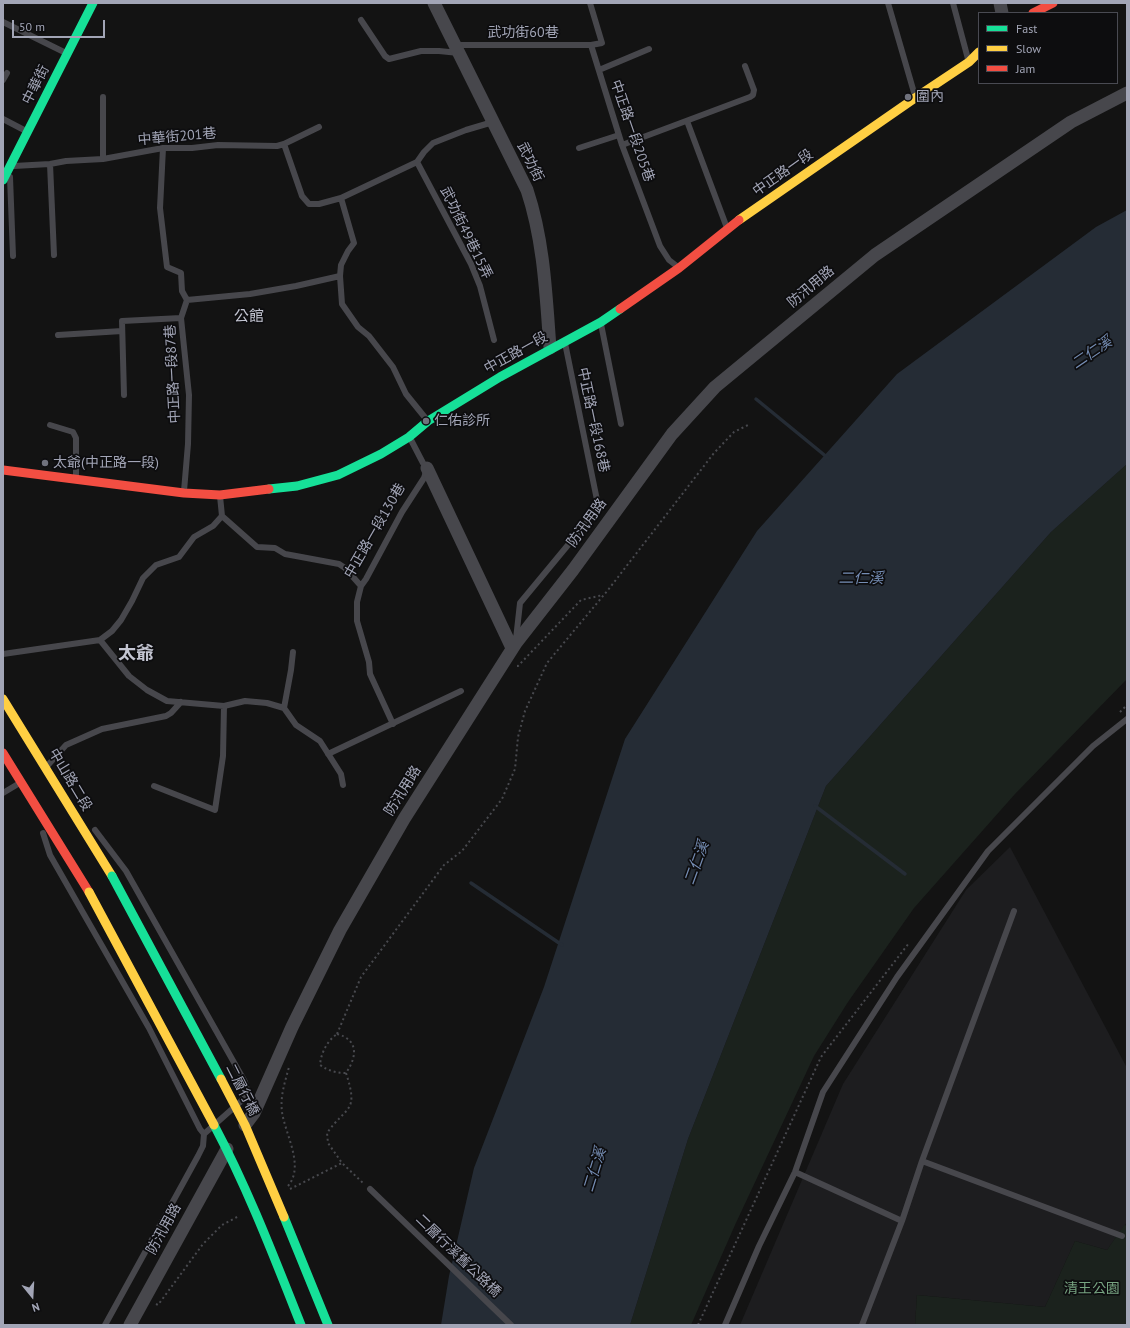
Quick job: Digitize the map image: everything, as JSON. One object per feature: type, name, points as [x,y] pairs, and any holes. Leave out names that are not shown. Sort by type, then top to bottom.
[{"type":"main road","name":"中華街","points":[[3,180],[93,3]]},
{"type":"main road","points":[[1035,12],[1053,3]]},
{"type":"main road","name":"中正路一段","points":[[3,470],[184,493],[220,495],[297,486],[338,475],[381,454],[409,436],[428,421],[500,377],[550,348],[601,322],[679,268],[727,229],[969,62],[978,53]]},
{"type":"main road","name":"中山路二段","points":[[3,699],[112,876]]},
{"type":"main road","points":[[3,753],[89,892],[173,1046],[226,1149],[268,1242],[301,1325]]},
{"type":"main road","name":"二層行橋","points":[[112,876],[245,1125],[291,1232],[328,1325]]},
{"type":"street","name":"武功街","points":[[434,3],[527,190],[532,205],[544,267],[550,348]]},
{"type":"street","name":"防汛用路","points":[[245,1125],[254,1113],[292,1027],[340,930],[404,819],[514,645],[573,570],[672,434],[716,387],[874,255],[1071,122],[1127,93]]},
{"type":"street","points":[[427,468],[514,645]]},
{"type":"street","name":"防汛用路","points":[[130,1325],[226,1149]]},
{"type":"lane","points":[[590,3],[602,43],[591,45]]},
{"type":"lane","points":[[888,3],[915,98]]},
{"type":"lane","points":[[953,3],[969,62]]},
{"type":"lane","name":"武功街60巷","points":[[361,20],[385,56],[390,59],[421,51],[591,45]]},
{"type":"lane","points":[[3,22],[67,54]]},
{"type":"lane","name":"中正路一段205巷","points":[[591,45],[622,145],[660,246],[669,260],[679,268]]},
{"type":"lane","points":[[598,70],[649,49]]},
{"type":"lane","points":[[622,145],[750,97],[753,95],[754,90],[745,66]]},
{"type":"lane","points":[[3,80],[7,73]]},
{"type":"lane","points":[[103,97],[103,159]]},
{"type":"lane","points":[[3,118],[27,132]]},
{"type":"lane","points":[[687,121],[727,229]]},
{"type":"lane","points":[[284,144],[302,196],[309,204],[319,204],[341,198],[417,162],[433,143],[466,130],[493,122]]},
{"type":"lane","name":"中華街201巷","points":[[10,166],[103,159],[163,148],[192,148],[218,145],[277,146],[319,127]]},
{"type":"lane","points":[[579,148],[619,135]]},
{"type":"lane","points":[[163,148],[160,208],[167,267],[181,273],[182,291],[187,300],[273,290],[340,276]]},
{"type":"lane","name":"武功街49巷15弄","points":[[417,162],[471,264],[480,286],[494,340]]},
{"type":"lane","points":[[50,164],[54,255]]},
{"type":"lane","points":[[10,166],[13,256]]},
{"type":"lane","points":[[341,198],[354,243],[341,265],[340,276],[342,304],[358,327],[369,336],[394,367],[406,394],[428,421]]},
{"type":"lane","name":"中正路一段87巷","points":[[184,493],[188,444],[189,395],[181,318],[187,300]]},
{"type":"lane","points":[[124,395],[122,321],[181,318]]},
{"type":"lane","points":[[601,322],[621,424]]},
{"type":"lane","points":[[58,335],[122,331]]},
{"type":"lane","name":"中正路一段168巷","points":[[514,645],[520,603],[592,516],[596,509],[597,500],[564,342]]},
{"type":"lane","points":[[50,425],[73,432],[76,438],[76,480]]},
{"type":"lane","points":[[409,436],[423,464],[427,468]]},
{"type":"lane","name":"中正路一段130巷","points":[[393,724],[370,674],[370,662],[357,621],[357,602],[361,586],[373,567],[402,512],[424,478],[427,468]]},
{"type":"lane","points":[[220,495],[222,516],[257,547],[275,548],[290,555],[339,564],[345,568],[361,586]]},
{"type":"lane","points":[[3,654],[100,640],[112,631],[121,620],[148,573],[156,565],[179,557],[194,536],[213,526],[222,516]]},
{"type":"lane","points":[[100,640],[129,676],[147,690],[167,701],[224,706],[246,701],[284,708],[296,725],[320,741],[341,774],[343,785]]},
{"type":"lane","points":[[284,708],[293,652]]},
{"type":"lane","points":[[328,754],[461,692]]},
{"type":"lane","points":[[46,767],[66,745],[106,727],[166,716],[172,713],[181,702]]},
{"type":"lane","points":[[154,786],[215,810],[222,756],[224,706]]},
{"type":"lane","points":[[725,1325],[759,1246],[795,1172],[823,1092],[897,977],[988,851],[1093,746],[1127,719]]},
{"type":"lane","points":[[54,780],[83,815]]},
{"type":"lane","points":[[3,793],[21,782]]},
{"type":"lane","points":[[30,796],[50,855],[149,1028],[200,1129],[204,1134],[203,1146],[198,1156],[105,1325]]},
{"type":"lane","points":[[92,827],[126,871],[246,1082],[248,1095],[204,1134]]},
{"type":"lane","points":[[862,1325],[902,1221],[922,1161],[1014,911]]},
{"type":"lane","points":[[922,1161],[1122,1236]]},
{"type":"lane","points":[[795,1172],[902,1221]]},
{"type":"lane","name":"二層行溪舊公路橋","points":[[370,1189],[511,1325]]},
{"type":"path","points":[[346,1073],[327,1070],[320,1065],[321,1057],[330,1039],[337,1034],[361,977],[444,866],[462,851],[502,799],[515,769],[518,737],[525,711],[547,662],[604,595],[714,453],[734,432],[748,425]]},
{"type":"path","points":[[504,661],[518,666],[581,600],[604,595]]},
{"type":"path","points":[[337,1034],[344,1036],[352,1043],[355,1051],[353,1063],[346,1073]]},
{"type":"path","points":[[290,1064],[282,1092],[282,1112],[296,1168],[293,1180],[287,1190],[342,1163]]},
{"type":"path","points":[[346,1073],[351,1089],[352,1100],[349,1109],[327,1133],[328,1143],[342,1163],[370,1189]]},
{"type":"path","points":[[145,1297],[158,1305],[203,1244],[222,1224],[242,1214]]},
{"type":"shaded area","points":[[1010,847],[1127,1068],[1127,1222],[1107,1250],[1075,1241],[1045,1307],[917,1295],[915,1325],[740,1325],[843,1084],[966,890]]},
{"type":"green space","points":[[1127,464],[1127,679],[1015,794],[914,908],[848,1002],[814,1056],[735,1225],[691,1325],[630,1325],[688,1139],[826,786],[1051,532]]},
{"type":"green space","name":"清王公園","points":[[1125,1224],[1127,1228],[1127,1325],[915,1325],[917,1295],[1045,1307],[1075,1241],[1107,1250]]},
{"type":"water","name":"二仁溪","points":[[1127,210],[1127,464],[1051,532],[826,786],[688,1139],[630,1325],[441,1325],[449,1276],[474,1168],[544,987],[625,739],[757,531],[897,374],[1096,227]]},
{"type":"waterway","points":[[756,399],[828,458]]},
{"type":"waterway","points":[[815,806],[905,874]]},
{"type":"waterway","points":[[471,883],[562,945]]},
{"type":"traffic: fast","points":[[3,180],[93,3]]},
{"type":"traffic: fast","points":[[269,489],[297,486],[338,475],[381,454],[409,437],[428,421],[500,377],[601,322],[620,309]]},
{"type":"traffic: fast","points":[[112,876],[221,1079]]},
{"type":"traffic: fast","points":[[214,1125],[249,1198],[301,1325]]},
{"type":"traffic: fast","points":[[284,1217],[328,1325]]},
{"type":"traffic: slow","points":[[739,220],[969,62],[978,53]]},
{"type":"traffic: slow","points":[[3,699],[112,876]]},
{"type":"traffic: slow","points":[[89,892],[214,1125]]},
{"type":"traffic: slow","points":[[221,1079],[245,1125],[284,1217]]},
{"type":"traffic: jam","points":[[1035,12],[1053,3]]},
{"type":"traffic: jam","points":[[620,309],[679,268],[739,220]]},
{"type":"traffic: jam","points":[[3,470],[184,493],[220,495],[269,489]]},
{"type":"traffic: jam","points":[[3,753],[89,892]]},
{"type":"place","name":"圍內","points":[[908,97]]},
{"type":"place","name":"仁佑診所","points":[[426,421]]},
{"type":"place","name":"太爺(中正路一段)","points":[[45,463]]},
{"type":"district","name":"公館","points":[[249,317]]},
{"type":"district","name":"太爺","points":[[136,654]]}]
